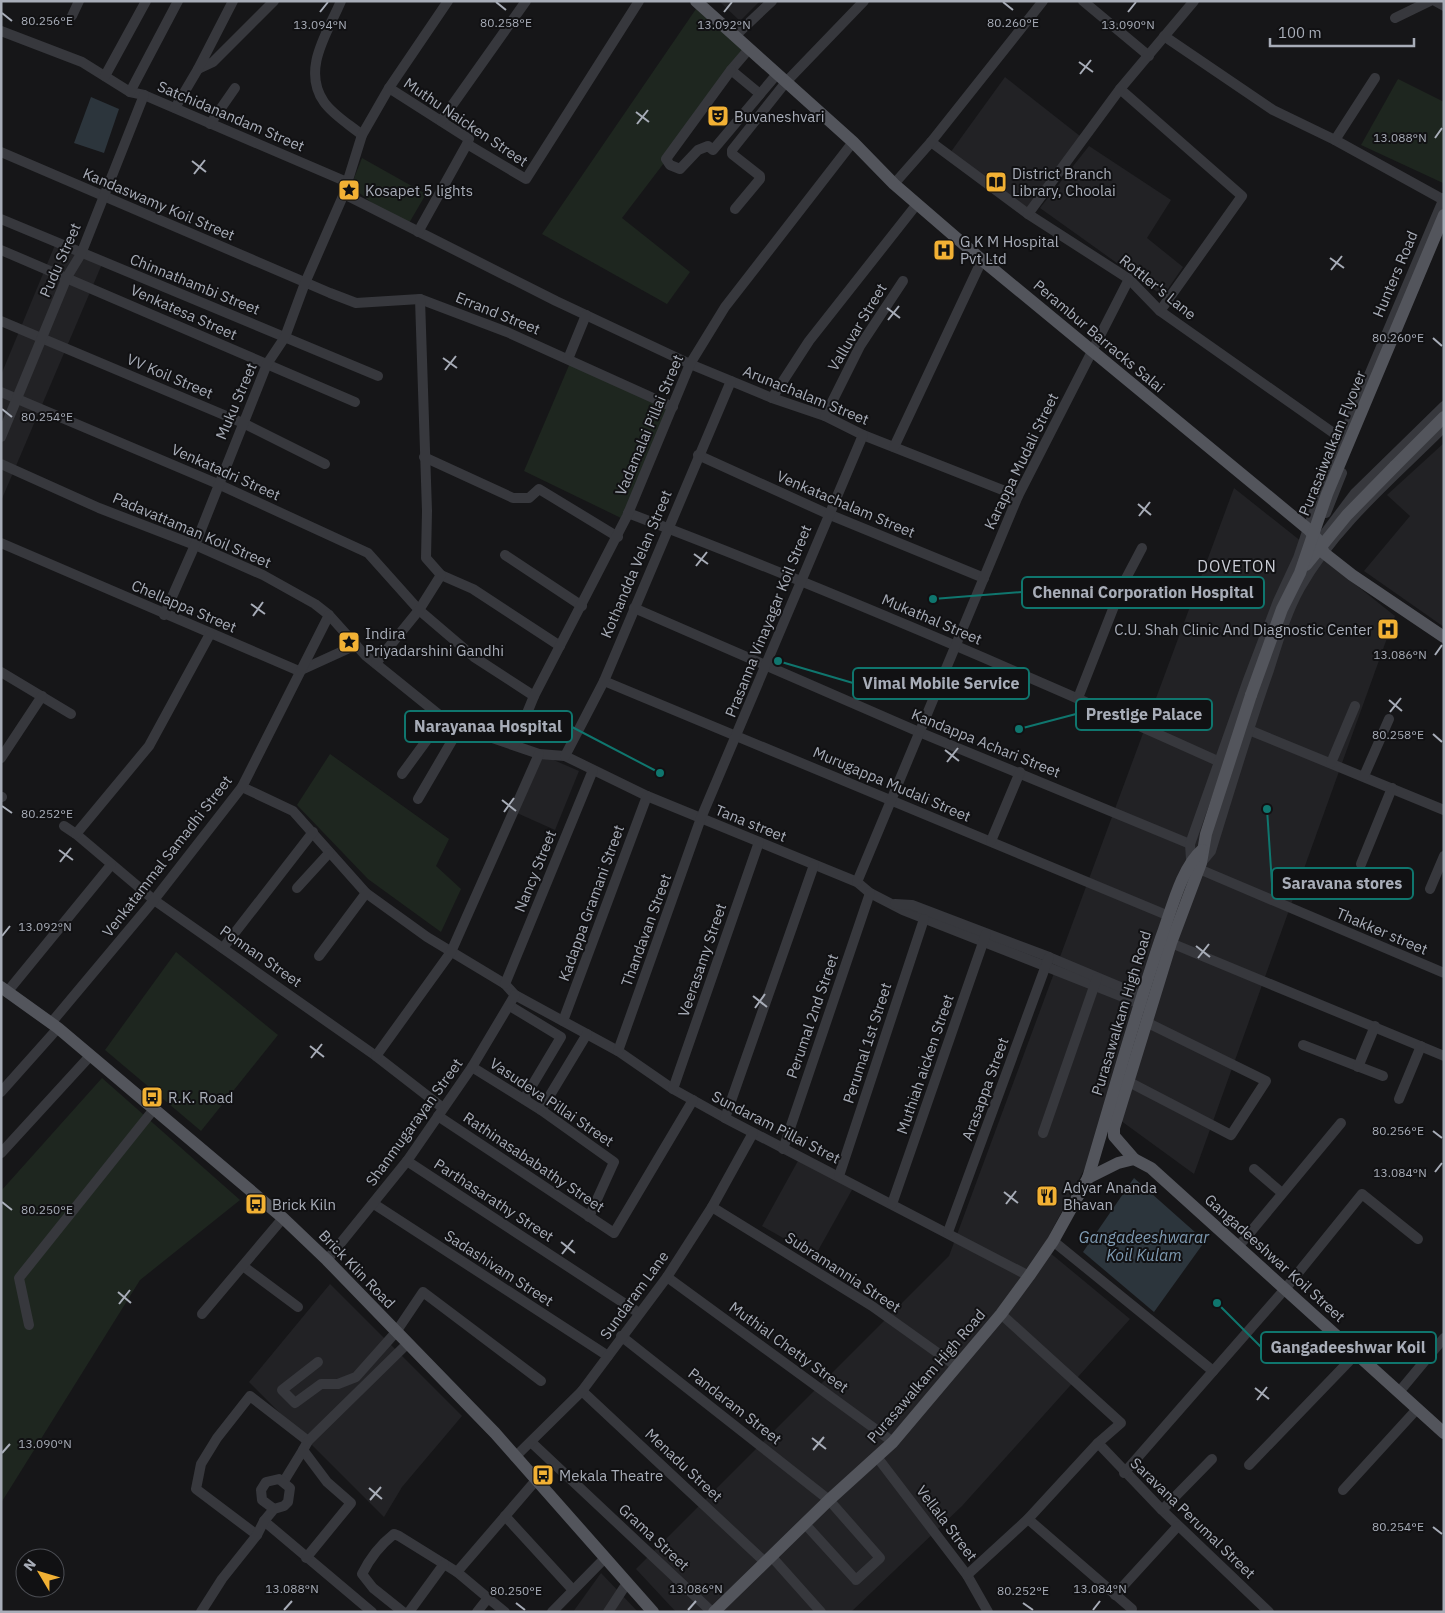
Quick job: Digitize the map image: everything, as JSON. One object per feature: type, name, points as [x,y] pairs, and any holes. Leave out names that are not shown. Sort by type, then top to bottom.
[{"type":"main road","name":"Perambur Barracks Salai","points":[[696,1],[853,142],[894,184],[982,260],[1314,536],[1324,553]]},
{"type":"main road","name":"Purasaiwalkam Flyover","points":[[1197,864],[1251,695],[1282,608],[1300,573],[1328,494],[1444,215]]},
{"type":"main road","name":"Purasaiwalkam Flyover","points":[[1300,573],[1347,515],[1444,417]]},
{"type":"main road","points":[[1324,553],[1352,575],[1444,637]]},
{"type":"main road","name":"Purasawalkam High Road","points":[[713,1612],[829,1500],[893,1442],[1001,1314],[1053,1241],[1088,1178],[1144,1002],[1169,916],[1197,864]]},
{"type":"main road","name":"Purasawalkam High Road","points":[[1152,1168],[1134,1159],[1114,1136],[1114,1128],[1146,1022],[1144,1002],[1171,943],[1197,864]]},
{"type":"main road","name":"Brick Klin Road","points":[[4,989],[55,1025],[283,1218],[327,1260],[495,1433],[654,1612]]},
{"type":"main road","points":[[1088,1178],[1118,1163],[1134,1159]]},
{"type":"main road","name":"Gangadeeshwar Koil Street","points":[[1152,1168],[1444,1433]]},
{"type":"street","points":[[72,16],[79,1]]},
{"type":"street","points":[[105,76],[146,1]]},
{"type":"street","points":[[130,92],[178,1]]},
{"type":"street","points":[[175,108],[198,70],[233,1]]},
{"type":"street","points":[[198,70],[213,62],[274,1]]},
{"type":"street","points":[[341,1],[318,54],[316,73],[325,103],[362,135]]},
{"type":"street","points":[[305,283],[344,194],[362,135],[389,88],[448,1]]},
{"type":"street","points":[[441,121],[526,1]]},
{"type":"street","name":"Muthu Naicken Street","points":[[389,88],[469,139],[467,144],[526,180],[639,1]]},
{"type":"street","points":[[735,36],[772,1]]},
{"type":"street","points":[[750,49],[731,70],[666,159],[670,165],[680,169],[701,148],[708,146],[713,150],[760,94],[781,78],[864,1]]},
{"type":"street","points":[[894,184],[931,142],[1043,1]]},
{"type":"street","points":[[1083,1],[1149,56]]},
{"type":"street","points":[[1028,214],[1120,89],[1194,1]]},
{"type":"street","points":[[1395,18],[1430,1]]},
{"type":"street","points":[[1435,1],[1444,6]]},
{"type":"street","name":"Satchidanandam Street","points":[[1,31],[82,62],[130,92],[144,95],[347,182]]},
{"type":"street","points":[[1164,36],[1273,110],[1335,140],[1443,199]]},
{"type":"street","points":[[731,70],[760,94]]},
{"type":"street","points":[[735,209],[760,176],[732,154],[732,150],[781,78]]},
{"type":"street","points":[[1335,140],[1375,78]]},
{"type":"street","points":[[210,124],[235,88]]},
{"type":"street","points":[[1120,89],[1242,196],[1160,311]]},
{"type":"street","name":"Pudu Street","points":[[1,438],[67,277],[82,254],[103,196],[144,95]]},
{"type":"street","name":"Vadamalai Pillai Street","points":[[514,745],[534,696],[618,536],[690,364],[725,307],[853,142]]},
{"type":"street","name":"Rottler's Lane","points":[[931,142],[1028,214],[1129,279],[1160,311],[1342,439]]},
{"type":"street","points":[[418,232],[467,144]]},
{"type":"street","name":"Kandaswamy Koil Street","points":[[1,152],[305,283]]},
{"type":"street","name":"Arunachalam Street","points":[[344,194],[586,315],[690,364],[772,398],[825,416],[863,435],[1018,496]]},
{"type":"street","name":"Hunters Road","points":[[1190,844],[1278,601],[1298,558],[1314,536],[1317,502],[1443,199]]},
{"type":"street","points":[[772,398],[809,341],[917,204]]},
{"type":"street","name":"Chinnathambi Street","points":[[1,219],[378,376]]},
{"type":"street","points":[[1331,514],[1444,231]]},
{"type":"street","name":"Venkatesa Street","points":[[1,250],[355,402]]},
{"type":"street","points":[[894,447],[982,260]]},
{"type":"street","name":"Karappa Mudali Street","points":[[856,882],[1018,496],[1129,279]]},
{"type":"street","name":"Valluvar Street","points":[[825,416],[860,346],[903,281]]},
{"type":"street","name":"Errand Street","points":[[305,283],[356,302],[420,299],[465,315],[673,407]]},
{"type":"street","name":"Muku Street","points":[[164,614],[195,545],[267,364],[285,337],[305,283]]},
{"type":"street","points":[[420,299],[427,510],[426,558],[441,575],[473,589],[560,646]]},
{"type":"street","points":[[568,359],[586,315]]},
{"type":"street","name":"VV Koil Street","points":[[1,321],[243,423],[325,464]]},
{"type":"street","name":"Kothandda Velan Street","points":[[565,756],[604,681],[669,529],[698,455],[731,382]]},
{"type":"street","name":"Venkatadri Street","points":[[1,392],[218,484],[368,554],[419,610],[474,656],[534,696]]},
{"type":"street","points":[[1314,536],[1331,514],[1444,406]]},
{"type":"street","points":[[1190,844],[1197,864],[1212,850],[1249,730],[1286,620],[1300,588],[1324,553],[1365,505],[1444,427]]},
{"type":"street","name":"Prasanna Vinayagar Koil Street","points":[[701,818],[863,435]]},
{"type":"street","name":"Venkatachalam Street","points":[[698,455],[828,514],[984,578]]},
{"type":"street","points":[[424,457],[513,498],[529,498],[539,489],[618,536]]},
{"type":"street","name":"Padavattaman Koil Street","points":[[1,464],[99,508],[195,545],[263,575],[315,604],[329,615],[356,645]]},
{"type":"street","points":[[1355,493],[1365,505]]},
{"type":"street","points":[[1317,502],[1331,514]]},
{"type":"street","name":"Mukathal Street","points":[[628,513],[801,580],[1078,698],[1220,762]]},
{"type":"street","name":"Chellappa Street","points":[[1,543],[299,671]]},
{"type":"street","points":[[1078,698],[1122,586],[1142,548]]},
{"type":"street","points":[[505,555],[582,606]]},
{"type":"street","points":[[376,663],[419,610],[441,575]]},
{"type":"street","name":"Kandappa Achari Street","points":[[634,608],[919,732],[1020,772],[1190,844]]},
{"type":"street","name":"Venkatammal Samadhi Street","points":[[1,1092],[242,787],[329,615]]},
{"type":"street","points":[[76,834],[150,746],[210,634]]},
{"type":"street","points":[[299,671],[356,645]]},
{"type":"street","name":"Tana street","points":[[356,645],[443,718],[460,727],[539,754],[565,756],[647,796],[856,882],[870,893],[924,919],[984,938]]},
{"type":"street","points":[[1,672],[71,714]]},
{"type":"street","name":"Murugappa Mudali Street","points":[[604,681],[1169,916]]},
{"type":"street","points":[[1,758],[42,696]]},
{"type":"street","points":[[1331,763],[1356,706]]},
{"type":"street","points":[[402,774],[443,718]]},
{"type":"street","points":[[1364,776],[1389,719]]},
{"type":"street","points":[[418,798],[460,727]]},
{"type":"street","points":[[1249,730],[1444,810]]},
{"type":"street","points":[[376,1056],[451,952],[539,754]]},
{"type":"street","name":"Nancy Street","points":[[505,984],[593,770]]},
{"type":"street","points":[[991,841],[1020,772]]},
{"type":"street","name":"Sundaram Pillai Stret","points":[[242,787],[293,811],[366,893],[451,952],[505,984],[516,995],[618,1051],[673,1089],[753,1133],[948,1232],[1029,1276]]},
{"type":"street","points":[[1361,864],[1392,788]]},
{"type":"street","name":"Kadappa Gramani Street","points":[[563,1021],[647,796]]},
{"type":"street","name":"Thandavan Street","points":[[618,1051],[701,818]]},
{"type":"street","name":"Ponnan Street","points":[[64,826],[154,900],[376,1056],[440,1112]]},
{"type":"street","points":[[223,948],[313,832]]},
{"type":"street","name":"Veerasamy Street","points":[[673,1089],[759,842]]},
{"type":"street","points":[[297,888],[329,853]]},
{"type":"street","points":[[1430,889],[1444,856]]},
{"type":"street","name":"Thakker street","points":[[1197,864],[1444,973]]},
{"type":"street","points":[[4,989],[111,865]]},
{"type":"street","points":[[726,1118],[814,865]]},
{"type":"street","points":[[320,956],[366,893]]},
{"type":"street","name":"Perumal 2nd Street","points":[[783,1149],[870,893]]},
{"type":"street","points":[[895,904],[912,905],[984,938],[1096,981],[1144,1002]]},
{"type":"street","name":"Perumal 1st Street","points":[[839,1176],[924,919]]},
{"type":"street","name":"Muthiah aicken Street","points":[[892,1204],[984,938]]},
{"type":"street","points":[[1171,943],[1444,1056]]},
{"type":"street","name":"Arasappa Street","points":[[948,1232],[1048,962]]},
{"type":"street","points":[[1043,1133],[1096,981]]},
{"type":"street","name":"Shanmugarayan Street","points":[[327,1260],[407,1161],[472,1067],[516,995]]},
{"type":"street","points":[[510,1006],[562,1037],[524,1099]]},
{"type":"street","points":[[1127,1081],[1231,1136],[1266,1081],[1146,1022]]},
{"type":"street","points":[[1358,1067],[1375,1026]]},
{"type":"street","points":[[541,1110],[587,1034]]},
{"type":"street","points":[[1304,1045],[1383,1076]]},
{"type":"street","points":[[1399,1100],[1422,1046]]},
{"type":"street","points":[[1,1153],[90,1056]]},
{"type":"street","name":"Vasudeva Pillai Street","points":[[472,1067],[541,1110],[614,1162],[589,1217]]},
{"type":"street","name":"Rathinasababathy Street","points":[[440,1112],[614,1233],[693,1100]]},
{"type":"street","points":[[29,1325],[18,1278],[154,1109]]},
{"type":"street","points":[[1238,1247],[1342,1123]]},
{"type":"street","name":"Sundaram Lane","points":[[515,1457],[582,1391],[621,1336],[667,1277],[712,1207],[753,1133]]},
{"type":"street","name":"Parthasarathy Street","points":[[407,1161],[639,1313]]},
{"type":"street","points":[[1254,1169],[1282,1193]]},
{"type":"street","points":[[1124,1473],[1285,1289],[1362,1194],[1418,1239]]},
{"type":"street","name":"Sadashivam Street","points":[[374,1204],[608,1356]]},
{"type":"street","name":"Subramannia Street","points":[[712,1207],[872,1306],[956,1366]]},
{"type":"street","points":[[202,1314],[283,1218]]},
{"type":"street","points":[[1053,1241],[1213,1371]]},
{"type":"street","points":[[243,1266],[298,1307]]},
{"type":"street","name":"Muthial Chetty Street","points":[[667,1277],[893,1442]]},
{"type":"street","points":[[318,1362],[282,1390],[295,1403],[321,1384],[338,1384],[356,1377],[396,1332],[423,1292],[541,1381]]},
{"type":"street","points":[[967,1575],[1028,1519],[1098,1443],[1121,1423],[1001,1314]]},
{"type":"street","name":"Pandaram Street","points":[[621,1336],[829,1500],[880,1558],[856,1580],[806,1524]]},
{"type":"street","points":[[1399,1392],[1444,1338]]},
{"type":"street","points":[[284,1481],[308,1440],[407,1344]]},
{"type":"street","points":[[1249,1465],[1356,1354]]},
{"type":"street","name":"Menadu Street","points":[[582,1391],[768,1559],[821,1612]]},
{"type":"street","points":[[257,1536],[196,1489],[201,1464],[217,1438],[250,1396],[308,1440]]},
{"type":"street","points":[[1343,1490],[1417,1409]]},
{"type":"street","name":"Grama Street","points":[[531,1442],[713,1612]]},
{"type":"street","name":"Saravana Perumal Street","points":[[1098,1443],[1124,1473],[1269,1612]]},
{"type":"street","points":[[302,1450],[327,1482],[351,1503],[306,1558]]},
{"type":"street","name":"Vellala Street","points":[[877,1457],[967,1575],[988,1612]]},
{"type":"street","points":[[1162,1510],[1212,1459]]},
{"type":"street","points":[[201,1612],[222,1579],[257,1536],[264,1521],[274,1509],[284,1506],[290,1498],[290,1488],[284,1481],[270,1479],[261,1490],[262,1500],[274,1509]]},
{"type":"street","points":[[457,1572],[537,1479]]},
{"type":"street","points":[[506,1516],[572,1589]]},
{"type":"street","points":[[1028,1519],[1132,1609]]},
{"type":"street","points":[[264,1521],[372,1612]]},
{"type":"street","points":[[1115,1594],[1178,1526]]},
{"type":"street","points":[[403,1612],[373,1588],[362,1574],[370,1558],[394,1534],[457,1572],[505,1612]]},
{"type":"street","points":[[552,1612],[572,1589],[605,1558]]},
{"type":"street","points":[[409,1612],[444,1564]]},
{"type":"street","points":[[608,1612],[627,1583]]},
{"type":"street","points":[[477,1612],[488,1598]]},
{"type":"shaded area","points":[[719,1],[760,1],[740,21]]},
{"type":"shaded area","points":[[696,9],[747,54],[622,218],[690,272],[667,304],[542,234]]},
{"type":"shaded area","points":[[1005,77],[1080,136],[1028,210],[950,153]]},
{"type":"shaded area","points":[[1398,79],[1444,102],[1443,183],[1361,145]]},
{"type":"shaded area","points":[[1089,146],[1171,200],[1147,238],[1183,267],[1163,296],[1040,208]]},
{"type":"shaded area","points":[[362,158],[426,194],[405,230],[351,186]]},
{"type":"shaded area","points":[[55,245],[102,264],[1,501],[1,375]]},
{"type":"shaded area","points":[[570,363],[670,408],[621,518],[524,471]]},
{"type":"shaded area","points":[[1444,443],[1444,627],[1364,571],[1410,516],[1387,495]]},
{"type":"shaded area","points":[[1234,488],[1395,616],[1194,1174],[1113,1115],[1043,1247],[1130,1319],[962,1506],[851,1612],[676,1612],[636,1569],[949,1256]]},
{"type":"shaded area","points":[[330,754],[449,839],[436,866],[461,889],[441,932],[368,879],[297,805]]},
{"type":"shaded area","points":[[542,755],[579,771],[555,830],[517,813]]},
{"type":"shaded area","points":[[176,952],[278,1035],[201,1131],[105,1050]]},
{"type":"shaded area","points":[[102,1078],[240,1200],[140,1280],[1,1503],[1,1191]]},
{"type":"shaded area","points":[[799,1159],[853,1188],[815,1256],[762,1226]]},
{"type":"shaded area","points":[[330,1284],[462,1416],[402,1487],[384,1517],[249,1382]]},
{"type":"shaded area","points":[[601,1573],[638,1612],[573,1612]]},
{"type":"water","points":[[91,97],[119,109],[104,153],[74,143]]},
{"type":"water","name":"Gangadeeshwarar Koil Kulam","points":[[1134,1178],[1205,1241],[1154,1312],[1083,1252]]},
{"type":"place","name":"Buvaneshvari","points":[[718,116]]},
{"type":"place","name":"District Branch Library, Choolai","points":[[996,182]]},
{"type":"place","name":"Kosapet 5 lights","points":[[349,190]]},
{"type":"place","name":"G K M Hospital Pvt Ltd","points":[[944,250]]},
{"type":"place","name":"Chennai Corporation Hospital","points":[[933,599]]},
{"type":"place","name":"C.U. Shah Clinic And Diagnostic Center","points":[[1388,629]]},
{"type":"place","name":"Indira Priyadarshini Gandhi","points":[[349,642]]},
{"type":"place","name":"Vimal Mobile Service","points":[[778,661]]},
{"type":"place","name":"Prestige Palace","points":[[1019,729]]},
{"type":"place","name":"Narayanaa Hospital","points":[[660,773]]},
{"type":"place","name":"Saravana stores","points":[[1267,809]]},
{"type":"place","name":"R.K. Road","points":[[152,1097]]},
{"type":"place","name":"Adyar Ananda Bhavan","points":[[1047,1196]]},
{"type":"place","name":"Brick Kiln","points":[[256,1204]]},
{"type":"place","name":"Gangadeeshwar Koil","points":[[1217,1303]]},
{"type":"place","name":"Mekala Theatre","points":[[543,1475]]},
{"type":"district","name":"DOVETON","points":[[1237,566]]}]
